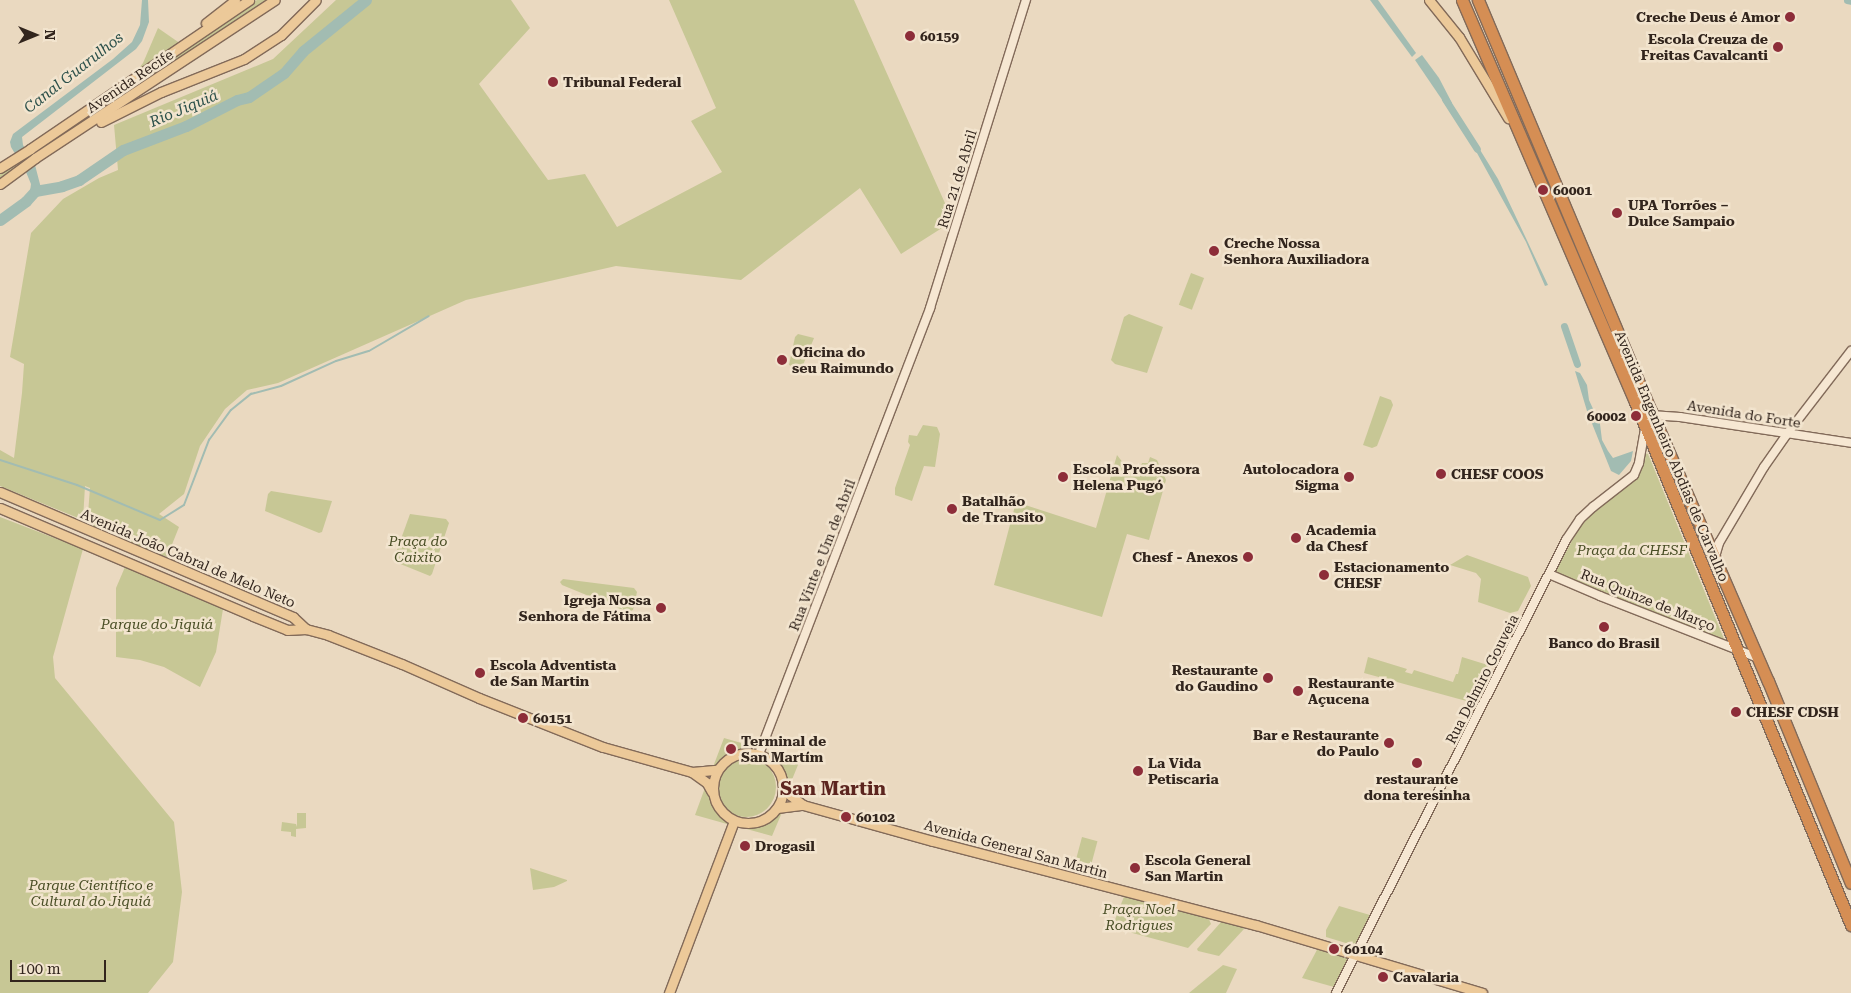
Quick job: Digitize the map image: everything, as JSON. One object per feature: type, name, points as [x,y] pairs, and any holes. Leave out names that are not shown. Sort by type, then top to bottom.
[{"type":"highway","name":"Avenida Engenheiro Abdias de Carvalho","points":[[1462,0],[1645,430],[1851,925]]},
{"type":"highway","name":"Avenida Engenheiro Abdias de Carvalho","points":[[1478,0],[1652,413],[1758,658],[1851,883]]},
{"type":"main road","points":[[190,39],[206,22],[235,0]]},
{"type":"main road","name":"Avenida Recife","points":[[0,168],[249,0]]},
{"type":"main road","name":"Avenida Recife","points":[[0,184],[36,158],[275,0]]},
{"type":"main road","points":[[85,127],[104,121],[162,92],[244,59],[281,35],[316,0]]},
{"type":"main road","points":[[1429,0],[1459,37],[1521,139]]},
{"type":"main road","name":"Avenida João Cabral de Melo Neto","points":[[0,492],[293,617],[306,629]]},
{"type":"main road","name":"Avenida João Cabral de Melo Neto","points":[[0,508],[266,622],[287,630],[306,629]]},
{"type":"main road","points":[[306,629],[328,635],[402,664],[479,698],[603,747],[692,772],[717,770]]},
{"type":"main road","points":[[692,772],[707,783],[721,811],[734,821],[742,823],[758,822],[765,819],[777,808],[782,796],[781,776],[772,762],[759,754],[743,753],[735,755],[722,763],[713,780],[712,792]]},
{"type":"main road","name":"Avenida General San Martin","points":[[782,783],[790,795],[803,805]]},
{"type":"main road","name":"Avenida General San Martin","points":[[777,808],[803,805],[933,841],[1256,924],[1482,993]]},
{"type":"main road","points":[[668,993],[734,821]]},
{"type":"street","name":"Rua 21 de Abril","points":[[909,364],[948,253],[1026,0]]},
{"type":"street","points":[[1715,557],[1719,543],[1787,434],[1851,351]]},
{"type":"street","name":"Rua Vinte e Um de Abril","points":[[759,754],[909,364]]},
{"type":"street","points":[[1645,430],[1652,413]]},
{"type":"street","name":"Avenida do Forte","points":[[1652,413],[1851,443]]},
{"type":"street","name":"Rua Delmiro Gouveia","points":[[1336,993],[1549,574],[1580,519],[1634,475],[1639,463],[1645,430]]},
{"type":"street","name":"Rua Quinze de Março","points":[[1549,574],[1758,658]]},
{"type":"street","points":[[1737,649],[1751,642]]},
{"type":"green space","points":[[257,0],[276,0],[0,181],[0,173]]},
{"type":"green space","points":[[336,0],[511,0],[530,28],[479,84],[548,180],[585,174],[617,227],[722,172],[691,121],[716,108],[669,0],[854,0],[953,221],[901,254],[860,188],[741,280],[616,266],[466,300],[278,383],[247,390],[225,409],[200,446],[184,494],[159,514],[179,527],[167,557],[87,527],[90,488],[85,486],[83,520],[0,486],[0,450],[14,458],[22,393],[24,364],[10,357],[31,233],[63,199],[99,178],[118,170],[114,125],[273,59]]},
{"type":"green space","points":[[158,28],[181,44],[132,77],[143,63]]},
{"type":"green space","points":[[1191,273],[1204,278],[1192,310],[1179,305]]},
{"type":"green space","points":[[1129,314],[1163,327],[1147,373],[1115,364],[1111,360],[1124,317]]},
{"type":"green space","points":[[798,334],[814,338],[801,370],[789,365],[795,337]]},
{"type":"green space","points":[[1380,396],[1391,400],[1393,405],[1377,446],[1372,448],[1363,445]]},
{"type":"green space","points":[[923,425],[937,427],[940,434],[935,467],[924,466],[912,501],[895,495],[895,488],[910,445],[908,442],[909,435],[917,436]]},
{"type":"green space","name":"Praça da CHESF","points":[[1644,453],[1648,454],[1724,639],[1556,578],[1554,574],[1579,528],[1594,512],[1633,481]]},
{"type":"green space","points":[[1117,455],[1127,468],[1140,469],[1142,463],[1148,463],[1150,457],[1157,460],[1166,480],[1149,540],[1127,534],[1102,617],[994,585],[1016,502],[1096,528]]},
{"type":"green space","points":[[271,491],[332,501],[322,532],[319,533],[265,511],[268,494]]},
{"type":"green space","name":"Praça do Caixito","points":[[410,514],[446,519],[449,523],[430,576],[393,561]]},
{"type":"green space","name":"Parque Científico e Cultural do Jiquiá","points":[[0,517],[83,549],[53,657],[55,678],[174,822],[182,892],[173,962],[148,993],[0,993]]},
{"type":"green space","points":[[1467,555],[1528,577],[1531,586],[1518,611],[1510,613],[1478,602],[1481,579],[1476,573],[1450,565]]},
{"type":"green space","name":"Parque do Jiquiá","points":[[125,567],[223,609],[216,652],[200,687],[164,667],[140,660],[116,657],[116,588]]},
{"type":"green space","points":[[563,579],[634,588],[637,592],[633,610],[628,612],[562,585],[560,582]]},
{"type":"green space","points":[[1368,657],[1407,669],[1405,672],[1412,674],[1414,670],[1453,682],[1456,674],[1458,674],[1462,657],[1491,666],[1473,702],[1470,702],[1364,673]]},
{"type":"green space","points":[[724,738],[755,747],[755,749],[730,753],[713,767]]},
{"type":"green space","points":[[769,751],[800,760],[789,787],[779,766],[768,754]]},
{"type":"green space","points":[[746,757],[758,759],[771,770],[776,787],[774,799],[763,812],[746,817],[734,815],[721,804],[716,787],[718,775],[729,762]]},
{"type":"green space","points":[[706,785],[712,806],[728,822],[727,824],[695,815]]},
{"type":"green space","points":[[780,809],[783,810],[772,836],[739,827],[760,824]]},
{"type":"green space","points":[[297,813],[306,813],[306,828],[296,829],[296,837],[291,836],[291,832],[281,831],[282,822],[296,824],[297,827]]},
{"type":"green space","points":[[1082,837],[1097,841],[1089,873],[1073,869]]},
{"type":"green space","points":[[530,868],[567,881],[554,887],[533,890]]},
{"type":"green space","name":"Praça Noel Rodrigues","points":[[1125,894],[1208,917],[1211,924],[1188,948],[1114,928],[1113,925]]},
{"type":"green space","points":[[1339,906],[1370,915],[1357,943],[1349,944],[1326,937],[1326,930]]},
{"type":"green space","name":"Praça Noel Rodrigues","points":[[1222,921],[1243,927],[1244,929],[1219,956],[1198,951],[1197,949]]},
{"type":"green space","points":[[1318,948],[1349,957],[1334,987],[1302,978]]},
{"type":"green space","points":[[1223,965],[1237,969],[1226,993],[1189,993]]},
{"type":"shaded area","points":[[142,0],[148,0],[149,22],[142,41],[136,49],[22,137],[23,145],[35,165],[41,188],[30,192],[31,184],[26,172],[11,147],[10,142],[13,134],[113,59],[132,42],[140,25]]},
{"type":"shaded area","points":[[1370,0],[1378,0],[1416,53],[1412,57]]},
{"type":"shaded area","points":[[1422,55],[1439,78],[1452,103],[1447,107],[1415,60]]},
{"type":"shaded area","points":[[1474,140],[1498,179],[1548,285],[1545,286],[1526,242],[1472,144]]},
{"type":"shaded area","points":[[1575,371],[1580,373],[1587,385],[1589,400],[1600,424],[1602,440],[1613,458],[1633,451],[1631,461],[1619,475],[1611,471],[1587,411]]},
{"type":"waterway","name":"Rio Jiquiá","points":[[0,220],[26,201],[35,191],[62,186],[79,180],[123,150],[186,126],[237,100],[249,97],[284,73],[303,51],[366,0]]},
{"type":"waterway","points":[[1847,0],[1851,1]]},
{"type":"waterway","points":[[1445,99],[1477,149]]},
{"type":"waterway","points":[[0,460],[77,485],[160,520],[184,505],[209,440],[231,410],[251,394],[281,386],[336,361],[369,351],[429,316]]},
{"type":"waterway","points":[[1564,326],[1577,364]]},
{"type":"place","name":"Creche Deus é Amor","points":[[1790,17]]},
{"type":"place","name":"60159","points":[[910,36]]},
{"type":"place","name":"Escola Creuza de Freitas Cavalcanti","points":[[1778,47]]},
{"type":"place","name":"Tribunal Federal","points":[[553,82]]},
{"type":"place","name":"60001","points":[[1543,190]]},
{"type":"place","name":"UPA Torrões – Dulce Sampaio","points":[[1617,213]]},
{"type":"place","name":"Creche Nossa Senhora Auxiliadora","points":[[1214,251]]},
{"type":"place","name":"Oficina do seu Raimundo","points":[[782,360]]},
{"type":"place","name":"60002","points":[[1636,416]]},
{"type":"place","name":"CHESF COOS","points":[[1441,474]]},
{"type":"place","name":"Escola Professora Helena Pugó","points":[[1063,477]]},
{"type":"place","name":"Autolocadora Sigma","points":[[1349,477]]},
{"type":"place","name":"Batalhão de Transito","points":[[952,509]]},
{"type":"place","name":"Academia da Chesf","points":[[1296,538]]},
{"type":"place","name":"Chesf - Anexos","points":[[1248,557]]},
{"type":"place","name":"Estacionamento CHESF","points":[[1324,575]]},
{"type":"place","name":"Igreja Nossa Senhora de Fátima","points":[[661,608]]},
{"type":"place","name":"Banco do Brasil","points":[[1604,627]]},
{"type":"place","name":"Escola Adventista de San Martin","points":[[480,673]]},
{"type":"place","name":"Restaurante do Gaudino","points":[[1268,678]]},
{"type":"place","name":"Restaurante Açucena","points":[[1298,691]]},
{"type":"place","name":"CHESF CDSH","points":[[1736,712]]},
{"type":"place","name":"60151","points":[[523,718]]},
{"type":"place","name":"Bar e Restaurante do Paulo","points":[[1389,743]]},
{"type":"place","name":"Terminal de San Martím","points":[[731,749]]},
{"type":"place","name":"restaurante dona teresinha","points":[[1417,763]]},
{"type":"place","name":"La Vida Petiscaria","points":[[1138,771]]},
{"type":"place","name":"60102","points":[[846,817]]},
{"type":"place","name":"Drogasil","points":[[745,846]]},
{"type":"place","name":"Escola General San Martin","points":[[1135,868]]},
{"type":"place","name":"60104","points":[[1334,949]]},
{"type":"place","name":"Cavalaria","points":[[1383,977]]},
{"type":"district","name":"San Martin","points":[[833,789]]},
{"type":"water label","name":"Canal Guarulhos","points":[[74,73]]}]
